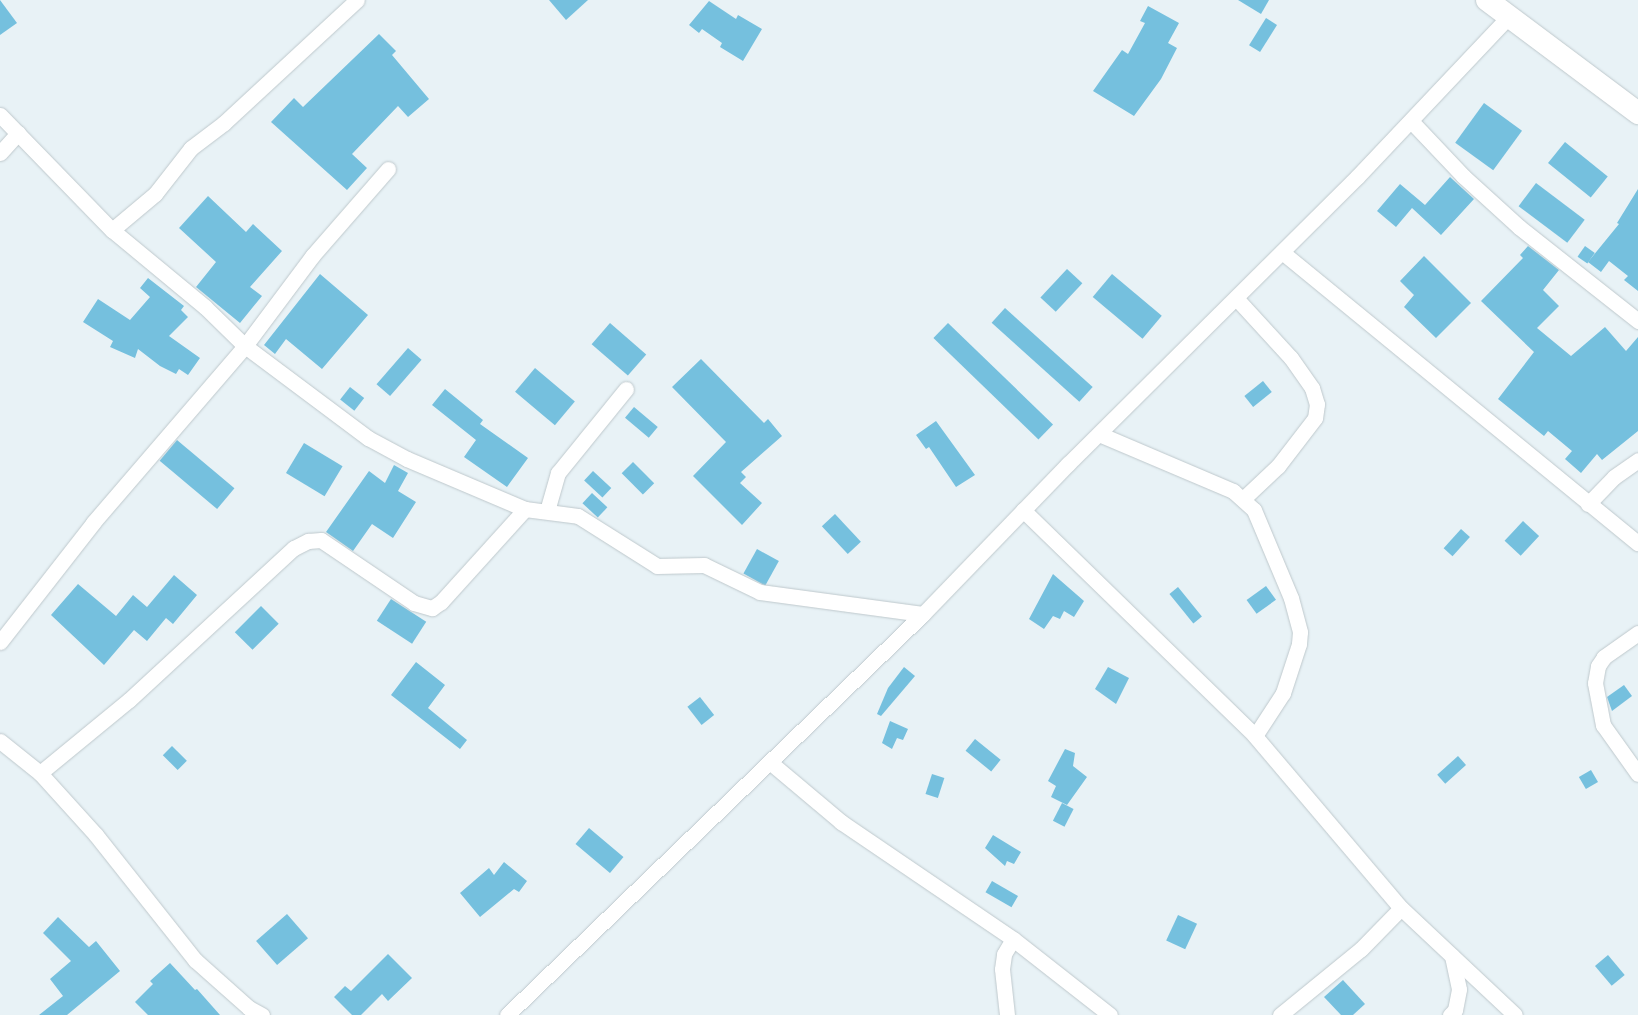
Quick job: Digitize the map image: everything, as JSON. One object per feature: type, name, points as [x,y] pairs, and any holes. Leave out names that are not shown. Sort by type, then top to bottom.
[{"type":"main road","points":[[1487,0],[1637,110]]},
{"type":"street","points":[[112,230],[155,194],[191,148],[224,123],[357,0]]},
{"type":"street","points":[[507,1015],[771,763],[923,614],[1098,434],[1412,121],[1510,16]]},
{"type":"street","points":[[0,115],[112,230],[205,307],[245,346],[368,438],[407,459],[525,509],[578,516],[593,523],[657,566],[704,565],[760,592],[923,614]]},
{"type":"street","points":[[1412,121],[1463,176],[1519,226],[1638,321]]},
{"type":"street","points":[[0,153],[18,133]]},
{"type":"street","points":[[0,642],[93,523],[245,346],[313,255],[388,169]]},
{"type":"street","points":[[1282,252],[1638,543]]},
{"type":"street","points":[[1236,298],[1291,358],[1312,388],[1317,404],[1315,418],[1283,460],[1244,498]]},
{"type":"street","points":[[547,511],[558,473],[626,389]]},
{"type":"street","points":[[1098,434],[1244,498],[1254,510],[1291,598],[1300,632],[1299,644],[1283,693],[1255,736]]},
{"type":"street","points":[[1588,504],[1614,477],[1638,460]]},
{"type":"street","points":[[40,772],[129,700],[294,548],[308,541],[321,540],[414,603],[432,608],[441,602],[525,509]]},
{"type":"street","points":[[1024,510],[1255,736],[1400,908],[1514,1015]]},
{"type":"street","points":[[1638,633],[1601,662],[1595,683],[1603,725],[1638,774]]},
{"type":"street","points":[[0,741],[40,772],[96,835],[186,950],[253,1013]]},
{"type":"street","points":[[771,763],[840,822],[1013,938],[1110,1015]]},
{"type":"street","points":[[1280,1015],[1361,949],[1400,908]]},
{"type":"street","points":[[1007,1015],[1002,969],[1004,954],[1013,938]]},
{"type":"street","points":[[1450,1015],[1454,1010],[1459,989],[1452,956]]},
{"type":"building","points":[[0,0],[17,23],[0,35]]},
{"type":"building","points":[[549,0],[588,0],[566,20]]},
{"type":"building","points":[[1238,0],[1269,0],[1261,14]]},
{"type":"building","points":[[709,1],[736,19],[738,15],[762,29],[743,61],[720,47],[722,43],[702,29],[699,33],[689,25]]},
{"type":"building","points":[[1148,6],[1179,23],[1168,43],[1177,48],[1161,79],[1134,116],[1093,91],[1122,50],[1128,54],[1145,23],[1140,21]]},
{"type":"building","points":[[1266,18],[1277,25],[1260,52],[1249,45]]},
{"type":"building","points":[[379,34],[396,51],[392,55],[429,99],[408,117],[398,106],[352,154],[367,168],[347,190],[271,122],[294,98],[303,107]]},
{"type":"building","points":[[1484,103],[1522,131],[1493,170],[1455,143]]},
{"type":"building","points":[[1565,142],[1608,177],[1591,198],[1548,163]]},
{"type":"building","points":[[1450,177],[1474,199],[1441,235],[1412,208],[1396,227],[1377,211],[1400,184],[1425,205]]},
{"type":"building","points":[[1536,183],[1585,220],[1567,243],[1519,206]]},
{"type":"building","points":[[1638,189],[1638,291],[1624,280],[1628,276],[1609,261],[1601,272],[1588,262],[1619,224],[1617,223]]},
{"type":"building","points":[[208,196],[246,232],[253,224],[282,251],[250,287],[262,296],[240,323],[196,287],[216,262],[179,228]]},
{"type":"building","points":[[1528,246],[1559,270],[1543,290],[1559,306],[1537,328],[1571,356],[1605,327],[1626,351],[1638,337],[1638,431],[1602,460],[1597,454],[1581,473],[1565,459],[1572,451],[1548,431],[1544,436],[1498,399],[1534,352],[1481,301],[1523,258],[1520,255]]},
{"type":"building","points":[[1585,246],[1595,253],[1587,264],[1578,257]]},
{"type":"building","points":[[1424,256],[1471,303],[1436,338],[1404,307],[1414,295],[1400,281]]},
{"type":"building","points":[[1067,269],[1082,283],[1056,312],[1040,298]]},
{"type":"building","points":[[320,274],[368,315],[322,369],[286,339],[275,354],[264,345]]},
{"type":"building","points":[[1112,274],[1162,316],[1143,339],[1093,297]]},
{"type":"building","points":[[148,278],[184,306],[181,310],[188,317],[169,336],[200,358],[188,375],[179,369],[176,374],[160,366],[138,349],[135,358],[110,347],[113,341],[83,322],[98,299],[130,320],[150,297],[140,288]]},
{"type":"building","points":[[1005,308],[1093,387],[1079,402],[992,323]]},
{"type":"building","points":[[610,323],[646,354],[628,376],[592,344]]},
{"type":"building","points":[[948,323],[1053,424],[1038,440],[933,338]]},
{"type":"building","points":[[408,348],[422,360],[390,396],[377,384]]},
{"type":"building","points":[[701,359],[764,423],[768,419],[782,436],[741,472],[746,477],[740,483],[762,503],[742,525],[693,476],[726,442],[672,387]]},
{"type":"building","points":[[535,368],[575,401],[555,425],[515,392]]},
{"type":"building","points":[[1263,381],[1272,392],[1253,407],[1244,396]]},
{"type":"building","points":[[350,387],[364,398],[354,411],[340,400]]},
{"type":"building","points":[[445,389],[483,420],[480,424],[528,458],[507,487],[464,457],[476,440],[432,405]]},
{"type":"building","points":[[634,407],[658,427],[649,438],[625,418]]},
{"type":"building","points":[[936,421],[975,475],[956,487],[929,447],[926,449],[916,435]]},
{"type":"building","points":[[177,440],[234,488],[217,509],[160,461]]},
{"type":"building","points":[[304,443],[343,466],[325,496],[286,473]]},
{"type":"building","points":[[633,462],[654,483],[643,495],[622,473]]},
{"type":"building","points":[[394,465],[408,473],[398,491],[416,502],[393,538],[372,524],[353,551],[326,532],[369,471],[385,483]]},
{"type":"building","points":[[593,471],[611,488],[602,498],[584,481]]},
{"type":"building","points":[[592,493],[607,507],[598,518],[582,503]]},
{"type":"building","points":[[835,514],[861,542],[848,554],[822,526]]},
{"type":"building","points":[[1523,521],[1539,536],[1521,556],[1505,541]]},
{"type":"building","points":[[1461,529],[1470,537],[1453,556],[1444,548]]},
{"type":"building","points":[[757,549],[779,561],[765,586],[743,573]]},
{"type":"building","points":[[1053,574],[1084,601],[1074,617],[1064,611],[1060,619],[1053,616],[1044,629],[1029,619]]},
{"type":"building","points":[[174,575],[197,595],[173,624],[166,618],[147,641],[134,630],[104,665],[51,615],[78,584],[116,616],[133,595],[147,607]]},
{"type":"building","points":[[1266,586],[1276,600],[1257,614],[1247,600]]},
{"type":"building","points":[[1178,587],[1202,617],[1193,623],[1169,594]]},
{"type":"building","points":[[391,599],[426,622],[412,644],[377,621]]},
{"type":"building","points":[[261,606],[279,624],[253,650],[235,632]]},
{"type":"building","points":[[416,662],[445,685],[428,708],[467,740],[460,749],[391,695]]},
{"type":"building","points":[[904,667],[915,676],[881,716],[877,714],[888,688]]},
{"type":"building","points":[[1108,667],[1129,678],[1116,704],[1095,689]]},
{"type":"building","points":[[1624,685],[1632,696],[1612,711],[1607,697]]},
{"type":"building","points":[[700,697],[714,715],[702,725],[687,707]]},
{"type":"building","points":[[890,721],[908,729],[903,740],[897,738],[892,749],[882,743]]},
{"type":"building","points":[[975,739],[1001,760],[991,771],[966,751]]},
{"type":"building","points":[[172,746],[187,761],[178,770],[163,755]]},
{"type":"building","points":[[1065,749],[1075,753],[1073,766],[1087,777],[1067,805],[1051,797],[1056,786],[1048,781]]},
{"type":"building","points":[[1458,756],[1466,765],[1445,784],[1437,775]]},
{"type":"building","points":[[1591,770],[1598,782],[1586,789],[1579,777]]},
{"type":"building","points":[[932,774],[944,778],[938,798],[926,794]]},
{"type":"building","points":[[1062,803],[1074,809],[1065,827],[1053,821]]},
{"type":"building","points":[[589,828],[623,857],[610,873],[576,844]]},
{"type":"building","points":[[993,835],[1021,852],[1014,864],[1007,861],[1005,866],[985,848]]},
{"type":"building","points":[[504,862],[527,881],[519,892],[514,889],[480,917],[460,893],[489,868],[494,875]]},
{"type":"building","points":[[992,881],[1018,896],[1011,907],[986,892]]},
{"type":"building","points":[[287,914],[308,938],[277,965],[256,941]]},
{"type":"building","points":[[1178,915],[1197,924],[1185,949],[1166,940]]},
{"type":"building","points":[[58,917],[89,947],[96,941],[120,971],[67,1015],[39,1015],[63,996],[50,979],[71,961],[43,933]]},
{"type":"building","points":[[388,954],[412,978],[388,1001],[382,994],[361,1015],[352,1015],[334,997],[345,986],[351,991]]},
{"type":"building","points":[[1608,955],[1625,975],[1612,986],[1595,966]]},
{"type":"building","points":[[170,963],[220,1015],[148,1015],[135,1002],[153,984],[150,981]]},
{"type":"building","points":[[1343,980],[1365,1004],[1353,1015],[1341,1015],[1324,997]]}]
